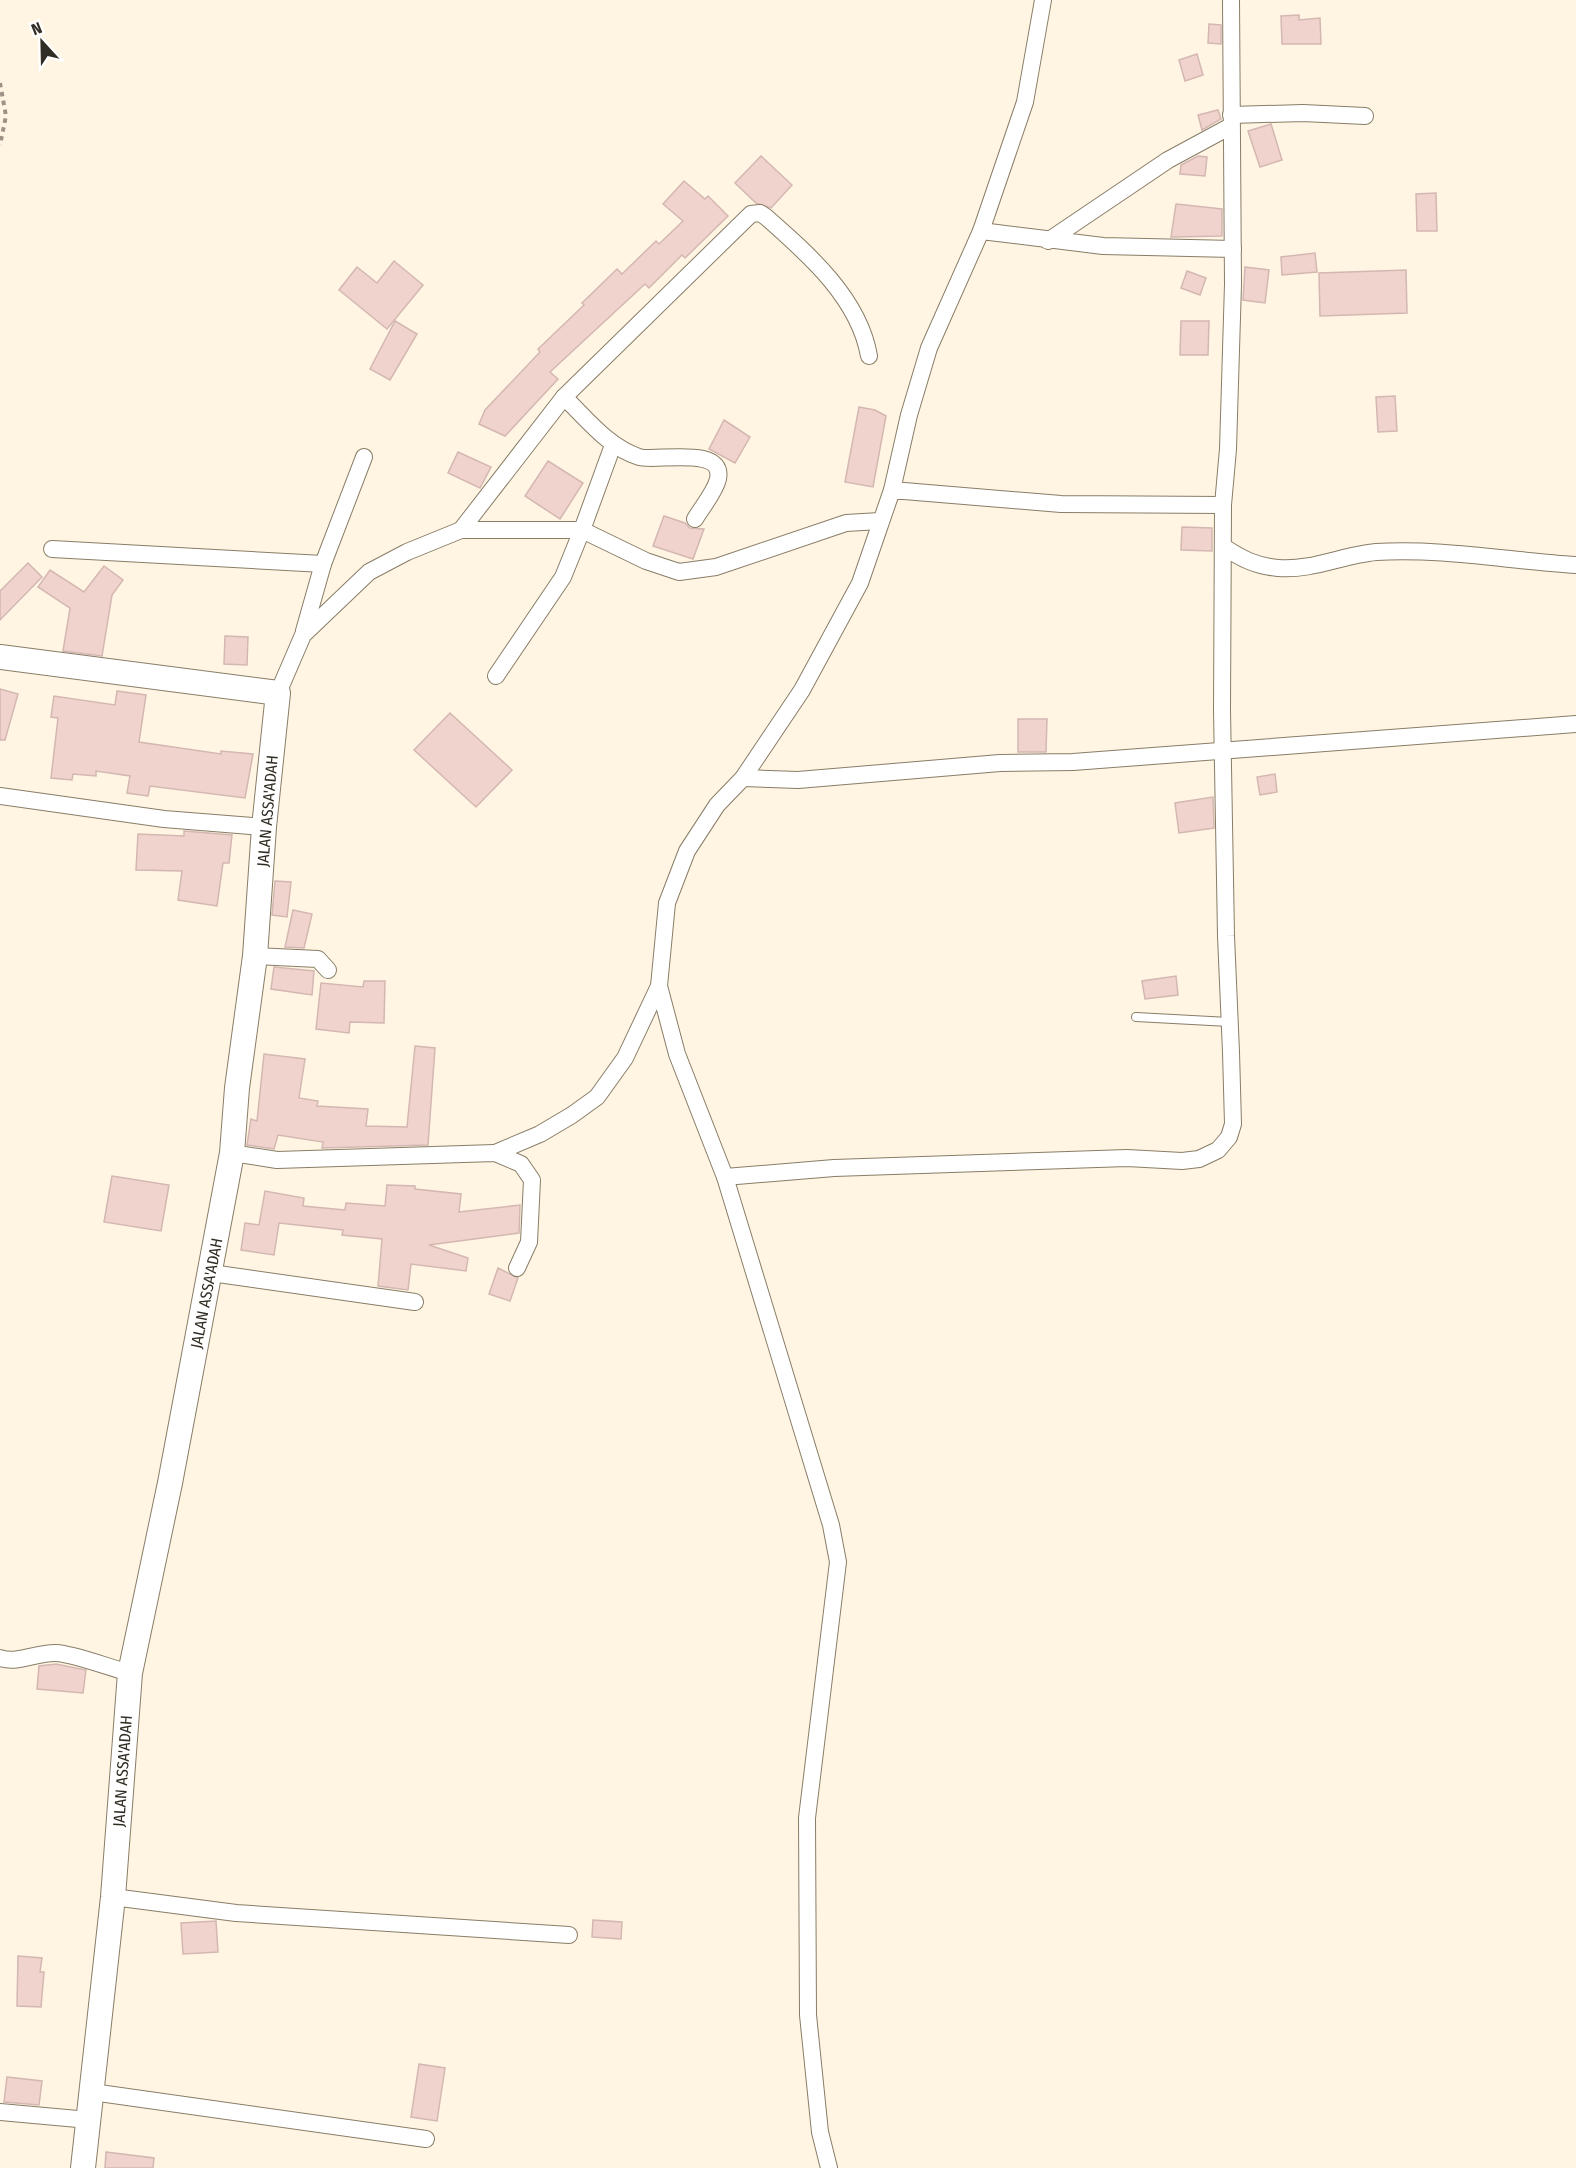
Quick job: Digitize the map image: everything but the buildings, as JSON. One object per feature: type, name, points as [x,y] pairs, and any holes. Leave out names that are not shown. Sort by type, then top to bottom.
[{"type":"street","points":[[829,2168],[820,2132],[808,2015],[807,1818],[838,1562],[831,1525],[724,1177],[676,1054],[659,986],[667,903],[687,851],[717,805],[743,778],[802,690],[860,583],[892,490],[909,415],[929,348],[981,231],[1025,102],[1043,0]]},
{"type":"street","points":[[724,1177],[834,1168],[1126,1158],[1182,1161],[1199,1159],[1218,1150],[1229,1137],[1233,1124],[1223,749],[1223,505],[1228,449],[1233,249],[1231,0]]},
{"type":"street","points":[[1048,241],[1168,160],[1231,121],[1303,113],[1365,116]]},
{"type":"street","points":[[461,530],[564,397],[751,214],[760,213],[766,216],[807,253],[836,288],[860,325],[869,356]]},
{"type":"street","points":[[981,231],[1103,246],[1233,249]]},
{"type":"street","points":[[564,397],[613,445],[641,458],[700,458],[714,464],[718,471],[718,480],[695,519]]},
{"type":"street","points":[[496,676],[563,578],[613,445]]},
{"type":"street","points":[[0,657],[278,693],[303,635],[323,564],[364,457]]},
{"type":"street","points":[[892,490],[1061,504],[1223,505]]},
{"type":"street","points":[[303,635],[369,572],[407,552],[461,530],[582,530],[646,561],[679,572],[716,567],[846,523],[880,521]]},
{"type":"street","points":[[1224,547],[1251,564],[1278,568],[1300,569],[1346,557],[1387,552],[1446,552],[1576,565]]},
{"type":"street","points":[[52,549],[323,564]]},
{"type":"street","name":"JALAN ASSA'ADAH","points":[[83,2168],[112,1897],[130,1673],[211,1273],[232,1153],[237,1088],[255,956],[264,827],[278,693]]},
{"type":"street","points":[[743,778],[798,780],[1000,763],[1073,762],[1576,724]]},
{"type":"street","points":[[0,796],[152,818],[264,827]]},
{"type":"street","points":[[255,956],[318,959],[328,970]]},
{"type":"street","points":[[232,1153],[277,1160],[495,1153],[540,1134],[597,1097],[624,1058],[659,986]]},
{"type":"street","points":[[495,1153],[521,1164],[532,1180],[529,1242],[517,1268]]},
{"type":"street","points":[[211,1273],[415,1302]]},
{"type":"street","points":[[0,1658],[6,1660],[39,1653],[59,1653],[130,1673]]},
{"type":"street","points":[[112,1897],[236,1912],[569,1935]]},
{"type":"street","points":[[92,2092],[426,2139]]},
{"type":"street","points":[[0,2112],[89,2120]]},
{"type":"lane","points":[[1136,1017],[1229,1022]]},
{"type":"path","points":[[0,83],[6,116],[0,146]]}]
